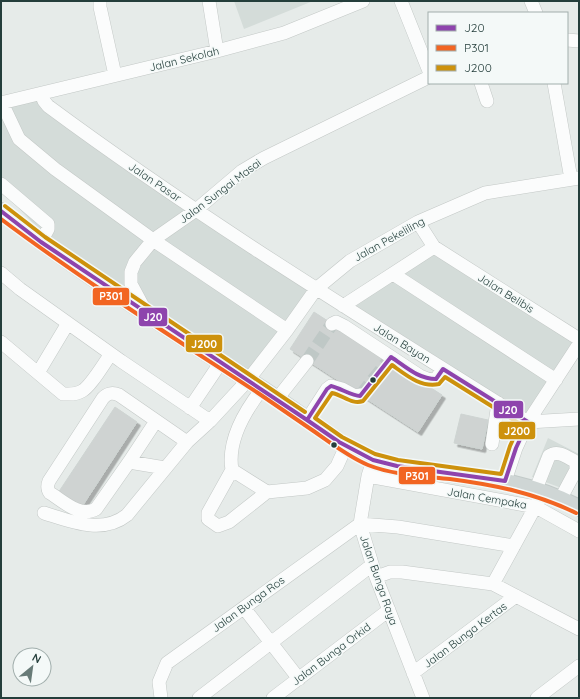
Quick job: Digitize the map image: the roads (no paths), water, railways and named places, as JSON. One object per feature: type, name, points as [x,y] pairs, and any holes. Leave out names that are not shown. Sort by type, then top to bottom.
[{"type":"main road","points":[[1,211],[41,242],[346,446],[373,460],[397,466],[505,481],[540,490],[578,504]]},
{"type":"street","points":[[100,1],[115,75]]},
{"type":"street","points":[[209,1],[217,51]]},
{"type":"street","name":"Jalan Sekolah","points":[[2,103],[217,51],[284,33],[363,1]]},
{"type":"street","points":[[401,1],[428,68]]},
{"type":"street","points":[[531,1],[536,12]]},
{"type":"street","points":[[568,40],[579,41]]},
{"type":"street","name":"Jalan Sungai Masai","points":[[146,312],[133,288],[130,279],[135,262],[153,240],[196,210],[242,171],[264,158],[428,77]]},
{"type":"street","points":[[481,84],[487,101]]},
{"type":"street","points":[[554,84],[575,178]]},
{"type":"street","name":"Jalan Pasar","points":[[41,94],[48,106],[112,153],[316,289]]},
{"type":"street","points":[[2,103],[20,139],[55,169],[153,240],[287,330]]},
{"type":"street","name":"Jalan Pekeliling","points":[[44,512],[72,522],[87,525],[108,524],[127,515],[187,442],[210,421],[248,380],[287,330],[316,289],[350,260],[418,222],[485,193],[575,178]]},
{"type":"street","points":[[1,184],[48,224],[48,229],[41,242]]},
{"type":"street","name":"Jalan Belibis","points":[[418,222],[434,247],[579,339]]},
{"type":"street","points":[[343,306],[434,247]]},
{"type":"street","points":[[1,273],[20,289],[111,354],[210,421]]},
{"type":"street","points":[[392,274],[556,380]]},
{"type":"street","name":"Jalan Bayan","points":[[316,289],[528,422]]},
{"type":"street","points":[[332,324],[336,322],[344,326],[390,358],[420,376],[430,380],[436,379],[443,369]]},
{"type":"street","points":[[38,374],[68,323]]},
{"type":"street","points":[[1,342],[63,394],[72,394],[82,391],[111,354]]},
{"type":"street","points":[[505,481],[516,448],[528,422],[579,344]]},
{"type":"street","points":[[277,399],[307,360]]},
{"type":"street","points":[[190,408],[221,362]]},
{"type":"street","points":[[307,420],[327,389],[331,386],[342,388],[355,396],[361,395]]},
{"type":"street","points":[[262,389],[252,401],[235,435],[230,459],[232,470],[208,513],[208,520],[218,526],[228,522],[267,492],[307,488],[325,480],[337,466],[346,446]]},
{"type":"street","points":[[156,421],[130,462],[93,511],[78,511],[48,491],[48,484],[106,394],[110,393],[119,395],[187,442]]},
{"type":"street","points":[[492,444],[498,403]]},
{"type":"street","points":[[528,422],[579,419]]},
{"type":"street","points":[[493,584],[536,507],[549,456],[553,453],[558,453],[576,462],[577,465],[576,470],[561,498]]},
{"type":"street","name":"Jalan Bunga Raya","points":[[373,460],[368,476],[360,524],[374,571],[421,697]]},
{"type":"street","points":[[130,462],[165,468]]},
{"type":"street","points":[[232,470],[267,492]]},
{"type":"street","name":"Jalan Cempaka","points":[[368,476],[536,507],[579,531]]},
{"type":"street","points":[[360,524],[409,528],[514,546]]},
{"type":"street","name":"Jalan Bunga Ros","points":[[161,698],[159,682],[167,663],[360,524]]},
{"type":"street","points":[[199,698],[271,643],[374,571],[402,572],[493,584],[579,629]]},
{"type":"street","name":"Jalan Bunga Kertas","points":[[413,673],[516,596]]},
{"type":"street","points":[[244,608],[299,679]]},
{"type":"street","name":"Jalan Bunga Orkid","points":[[273,698],[389,610]]},
{"type":"street","points":[[537,698],[579,666]]},
{"type":"tunnel","points":[[307,361],[332,324]]},
{"type":"tunnel","points":[[361,395],[389,360]]}]
